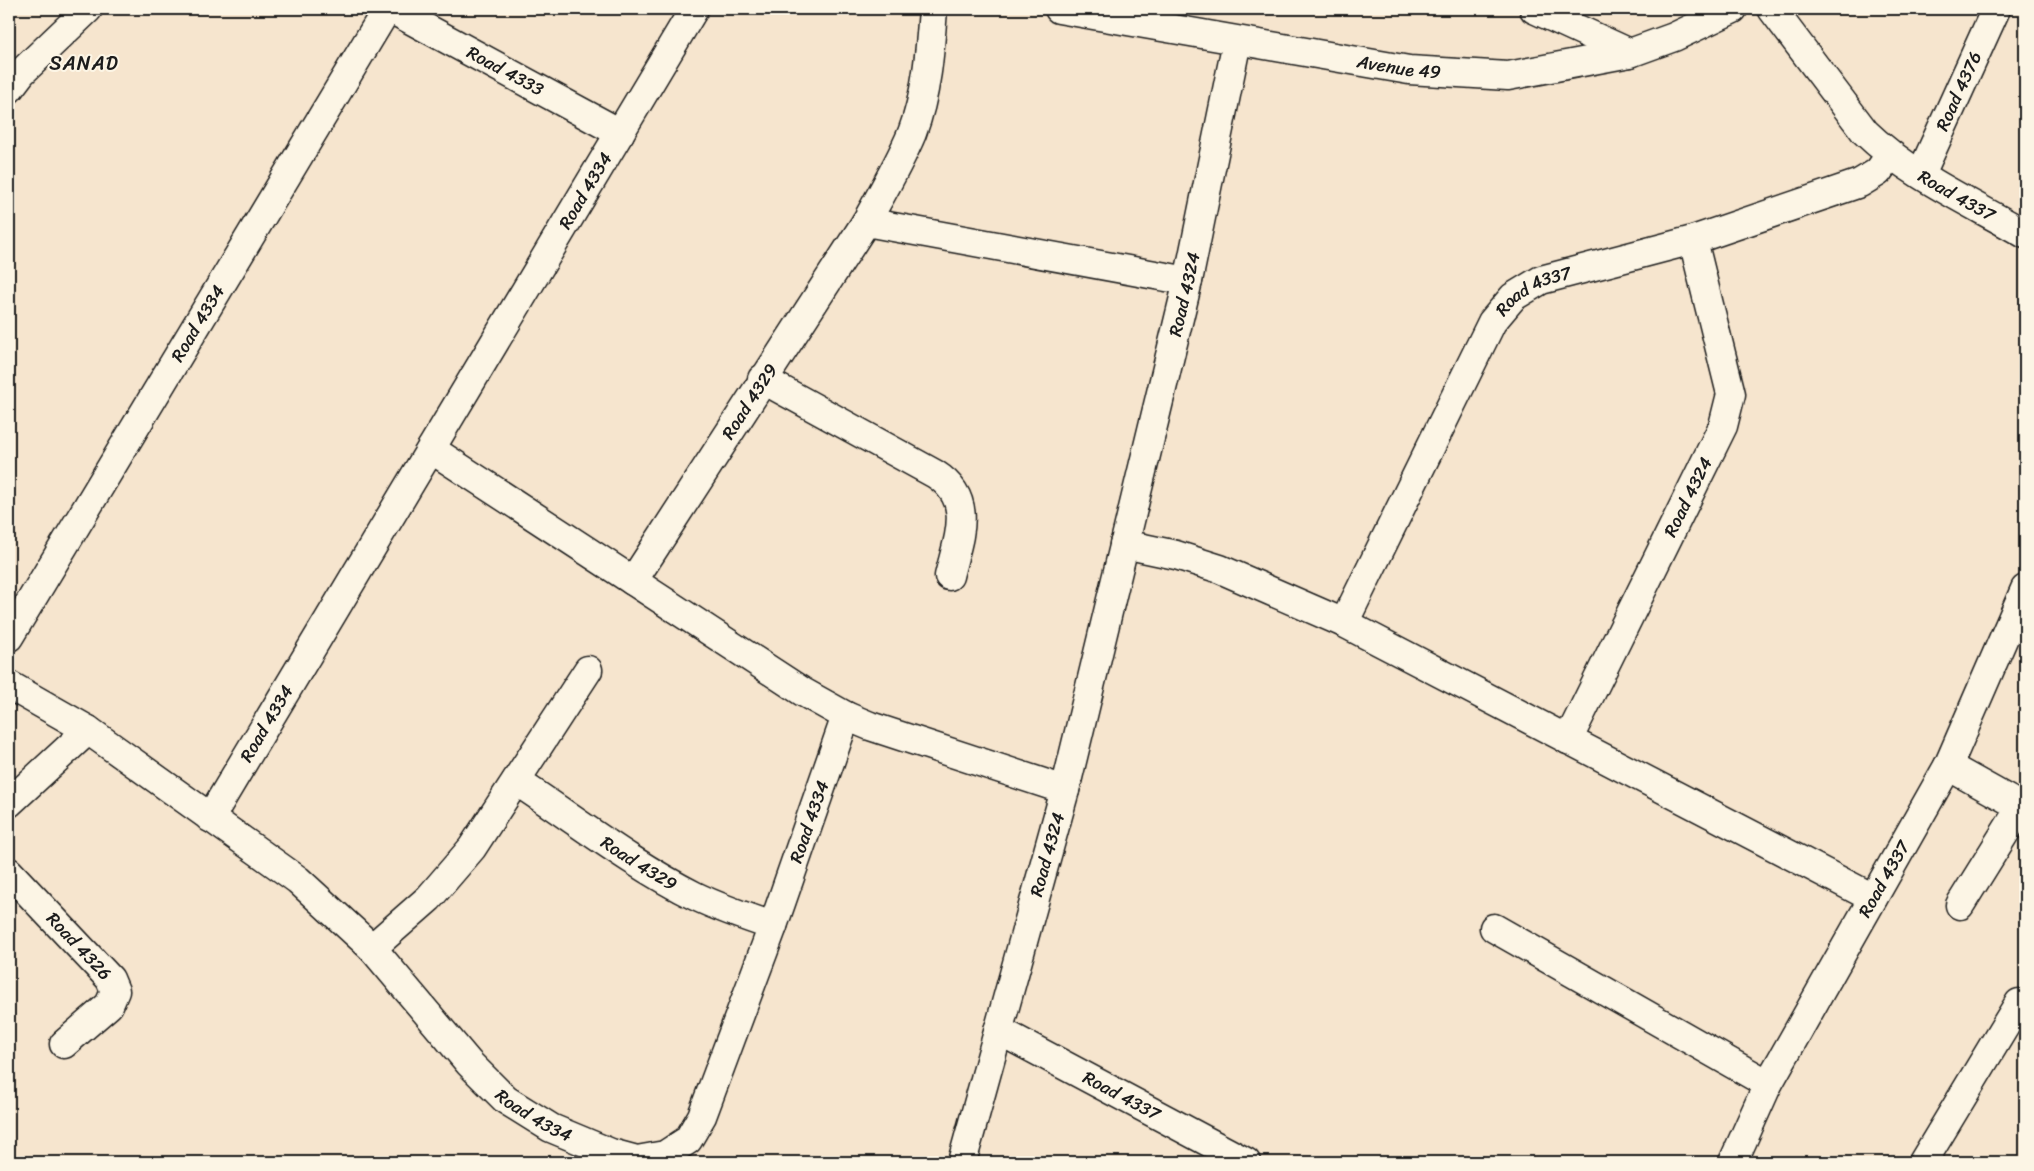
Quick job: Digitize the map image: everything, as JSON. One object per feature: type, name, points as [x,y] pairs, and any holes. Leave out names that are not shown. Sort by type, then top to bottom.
[{"type":"street","points":[[9,90],[22,72],[88,9]]},
{"type":"street","name":"Road 4333","points":[[389,9],[620,132]]},
{"type":"street","name":"Road 4334","points":[[9,636],[389,9]]},
{"type":"street","name":"Road 4334","points":[[210,818],[694,9]]},
{"type":"street","name":"Road 4329","points":[[632,581],[866,222],[894,171],[912,132],[924,90],[933,9]]},
{"type":"street","name":"Avenue 49","points":[[1059,9],[1409,70],[1508,76],[1630,53],[1674,37],[1733,9]]},
{"type":"street","points":[[1534,9],[1630,53]]},
{"type":"street","name":"Road 4337","points":[[1772,9],[1865,132],[1890,155],[2025,234]]},
{"type":"street","name":"Road 4376","points":[[1921,174],[1996,9]]},
{"type":"street","name":"Road 4324","points":[[962,1162],[1065,790],[1188,281],[1237,41]]},
{"type":"street","name":"Road 4337","points":[[1344,623],[1492,322],[1501,308],[1526,288],[1541,280],[1692,240],[1860,183],[1878,172],[1890,155]]},
{"type":"street","points":[[866,222],[1188,281]]},
{"type":"street","name":"Road 4324","points":[[1568,740],[1723,426],[1731,394],[1692,240]]},
{"type":"street","points":[[762,379],[935,474],[951,487],[957,495],[962,515],[949,576]]},
{"type":"street","points":[[431,449],[803,692],[846,716],[870,726],[1065,790]]},
{"type":"street","points":[[1124,544],[1176,555],[1220,569],[1344,623],[1873,898]]},
{"type":"street","name":"Road 4337","points":[[1735,1162],[1768,1084],[1948,766],[2025,590]]},
{"type":"street","points":[[372,948],[406,921],[452,874],[472,848],[588,670]]},
{"type":"street","name":"Road 4334","points":[[9,685],[88,730],[298,880],[372,948],[469,1063],[506,1100],[551,1128],[611,1153],[637,1160],[665,1155],[688,1140],[702,1116],[773,926],[846,716]]},
{"type":"street","points":[[9,803],[88,730]]},
{"type":"street","points":[[1948,766],[2023,808],[1960,905]]},
{"type":"street","name":"Road 4329","points":[[516,781],[656,874],[694,896],[735,914],[773,926]]},
{"type":"street","name":"Road 4326","points":[[9,872],[110,979],[115,991],[109,1004],[64,1044]]},
{"type":"street","points":[[1494,928],[1768,1084]]},
{"type":"street","points":[[1923,1162],[2019,1003]]},
{"type":"street","name":"Road 4337","points":[[998,1030],[1246,1162]]},
{"type":"district","name":"SANAD","points":[[84,63]]}]
